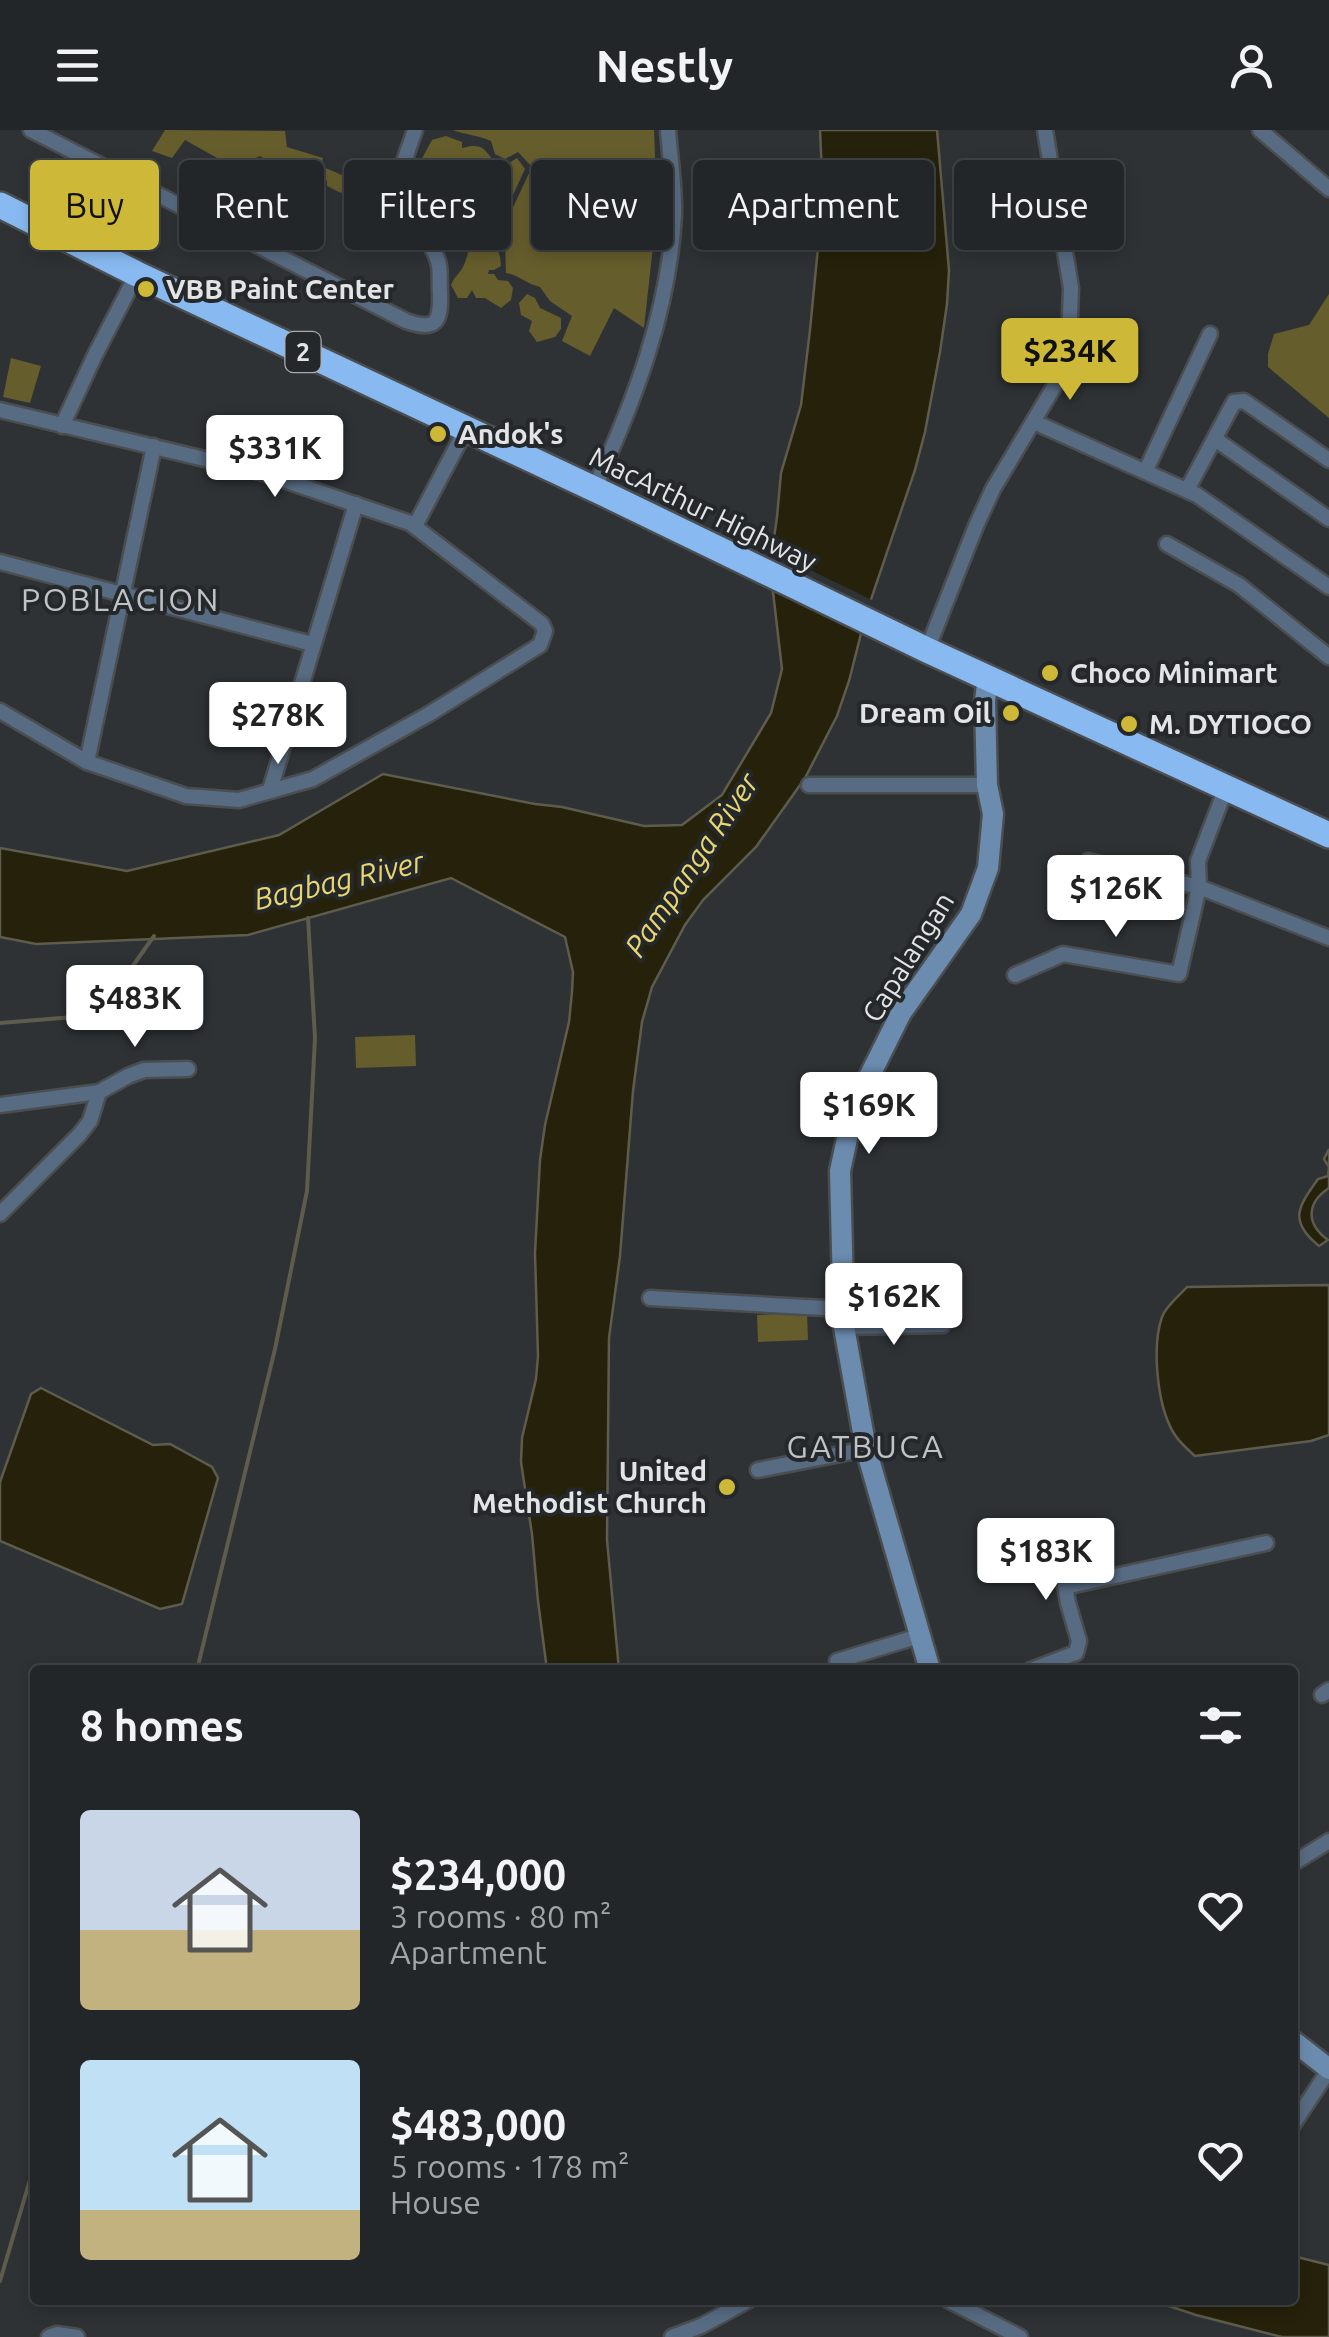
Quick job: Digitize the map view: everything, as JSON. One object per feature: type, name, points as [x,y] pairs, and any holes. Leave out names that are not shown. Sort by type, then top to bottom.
[{"type":"highway","name":"MacArthur Highway","points":[[0,205],[136,274],[893,634],[1329,835]]},
{"type":"street","points":[[31,130],[419,326],[438,321],[440,312],[439,265],[402,185],[401,175],[415,130]]},
{"type":"street","points":[[601,492],[651,349],[663,292],[674,214],[668,130]]},
{"type":"street","points":[[928,650],[976,526],[993,489],[1058,380],[1069,342],[1071,288],[1045,130]]},
{"type":"street","points":[[1260,130],[1329,189]]},
{"type":"street","points":[[62,426],[136,274]]},
{"type":"street","points":[[1146,470],[1210,334]]},
{"type":"street","points":[[1188,490],[1234,402],[1239,400],[1329,460]]},
{"type":"street","points":[[0,410],[263,473],[415,526],[542,624],[545,631],[540,644],[313,779],[239,800],[186,796],[87,762],[0,711]]},
{"type":"street","points":[[1034,422],[1188,490],[1329,587]]},
{"type":"street","points":[[415,526],[466,429]]},
{"type":"street","points":[[1215,440],[1329,519]]},
{"type":"street","points":[[87,762],[154,446]]},
{"type":"street","points":[[270,790],[356,504]]},
{"type":"street","points":[[1167,544],[1239,586],[1329,658]]},
{"type":"street","points":[[0,562],[312,644]]},
{"type":"street","name":"Capalangan","points":[[928,1665],[866,1449],[843,1318],[840,1171],[851,1120],[866,1081],[901,1013],[971,914],[988,868],[993,814],[987,785],[988,676]]},
{"type":"street","points":[[809,785],[987,785]]},
{"type":"street","points":[[1014,974],[1062,954],[1180,974],[1199,887],[1198,862],[1226,788]]},
{"type":"street","points":[[1088,861],[1199,887],[1329,938]]},
{"type":"street","points":[[0,1105],[99,1092],[144,1070],[188,1068]]},
{"type":"street","points":[[0,1214],[79,1135],[90,1121],[99,1092]]},
{"type":"street","points":[[650,1298],[942,1326]]},
{"type":"street","points":[[758,1470],[866,1449]]},
{"type":"street","points":[[1044,1665],[1076,1653],[1080,1642],[1065,1587],[1056,1531]]},
{"type":"street","points":[[1065,1587],[1266,1543]]},
{"type":"street","points":[[837,1661],[919,1636]]},
{"type":"street","points":[[1298,1860],[1329,1841]]},
{"type":"street","points":[[1298,2045],[1329,2070],[1298,2117]]},
{"type":"street","points":[[672,2337],[739,2305]]},
{"type":"street","points":[[958,2305],[1020,2337]]},
{"type":"street","points":[[49,2337],[77,2337]]},
{"type":"shaded area","points":[[165,130],[285,131],[287,147],[323,158],[266,160],[260,156],[252,160],[221,160],[185,140],[172,158],[152,151]]},
{"type":"shaded area","points":[[453,130],[654,130],[655,160],[531,160],[531,166],[518,152],[505,159],[495,154],[491,141]]},
{"type":"shaded area","points":[[446,136],[462,142],[462,148],[477,146],[494,160],[421,160],[432,140]]},
{"type":"shaded area","points":[[517,158],[525,169],[511,199],[511,162]]},
{"type":"shaded area","points":[[324,167],[344,176],[344,189],[341,193],[327,186]]},
{"type":"shaded area","points":[[531,169],[531,250],[653,250],[644,328],[614,308],[590,356],[562,341],[572,316],[550,301],[540,287],[506,273],[505,250],[511,250],[511,212]]},
{"type":"shaded area","points":[[469,250],[497,250],[501,266],[488,274],[508,281],[513,288],[511,300],[501,308],[485,298],[476,298],[472,290],[467,298],[458,298],[451,285]]},
{"type":"shaded area","points":[[527,294],[535,298],[540,308],[561,318],[561,329],[555,337],[537,342],[529,331],[532,321],[521,315],[519,303]]},
{"type":"shaded area","points":[[1329,294],[1329,418],[1268,367],[1268,354],[1274,334],[1309,325]]},
{"type":"shaded area","points":[[11,358],[41,366],[30,403],[3,397]]},
{"type":"shaded area","points":[[415,1035],[416,1066],[356,1068],[355,1037]]},
{"type":"shaded area","points":[[807,1313],[808,1340],[758,1342],[757,1315]]},
{"type":"water","points":[[820,130],[937,130],[949,270],[940,352],[915,470],[866,614],[849,681],[837,716],[805,778],[756,847],[703,900],[685,925],[652,987],[642,1022],[609,1338],[607,1540],[619,1665],[546,1665],[521,1462],[538,1356],[535,1253],[540,1160],[572,992],[573,972],[565,937],[451,878],[248,935],[36,944],[0,937],[0,848],[127,871],[279,835],[383,774],[644,826],[682,825],[722,795],[771,713],[782,669],[770,566],[781,473],[801,405],[818,250],[934,250],[934,160],[821,160]]},
{"type":"water","points":[[1329,1167],[1329,1188],[1316,1200],[1312,1214],[1316,1227],[1328,1240],[1319,1246],[1303,1229],[1299,1214],[1318,1179],[1328,1176]]},
{"type":"water","points":[[1329,1285],[1329,1435],[1311,1441],[1195,1456],[1172,1430],[1162,1402],[1157,1342],[1166,1309],[1187,1287]]},
{"type":"water","points":[[41,1388],[153,1445],[170,1444],[212,1467],[218,1478],[182,1604],[160,1609],[0,1541],[0,1482],[31,1394]]},
{"type":"water","points":[[1298,2257],[1329,2265],[1329,2337],[1282,2337],[1166,2305],[1298,2305]]},
{"type":"pier","points":[[767,549],[876,602],[871,616],[765,566]]},
{"type":"waterway","name":"Bagbag River","points":[[198,1665],[275,1349],[307,1191],[315,1038],[308,918]]},
{"type":"waterway","points":[[0,1023],[98,1015],[154,936]]},
{"type":"waterway","points":[[0,2281],[30,2180]]},
{"type":"place","name":"VBB Paint Center","points":[[146,289]]},
{"type":"place","name":"Andok's","points":[[438,434]]},
{"type":"place","name":"Choco Minimart","points":[[1050,673]]},
{"type":"place","name":"Dream Oil","points":[[1011,713]]},
{"type":"place","name":"M. DYTIOCO","points":[[1129,724]]},
{"type":"place","name":"United Methodist Church","points":[[727,1487]]},
{"type":"district","name":"POBLACION","points":[[121,600]]},
{"type":"district","name":"GATBUCA","points":[[866,1447]]},
{"type":"water label","name":"Pampanga River","points":[[692,865]]}]
